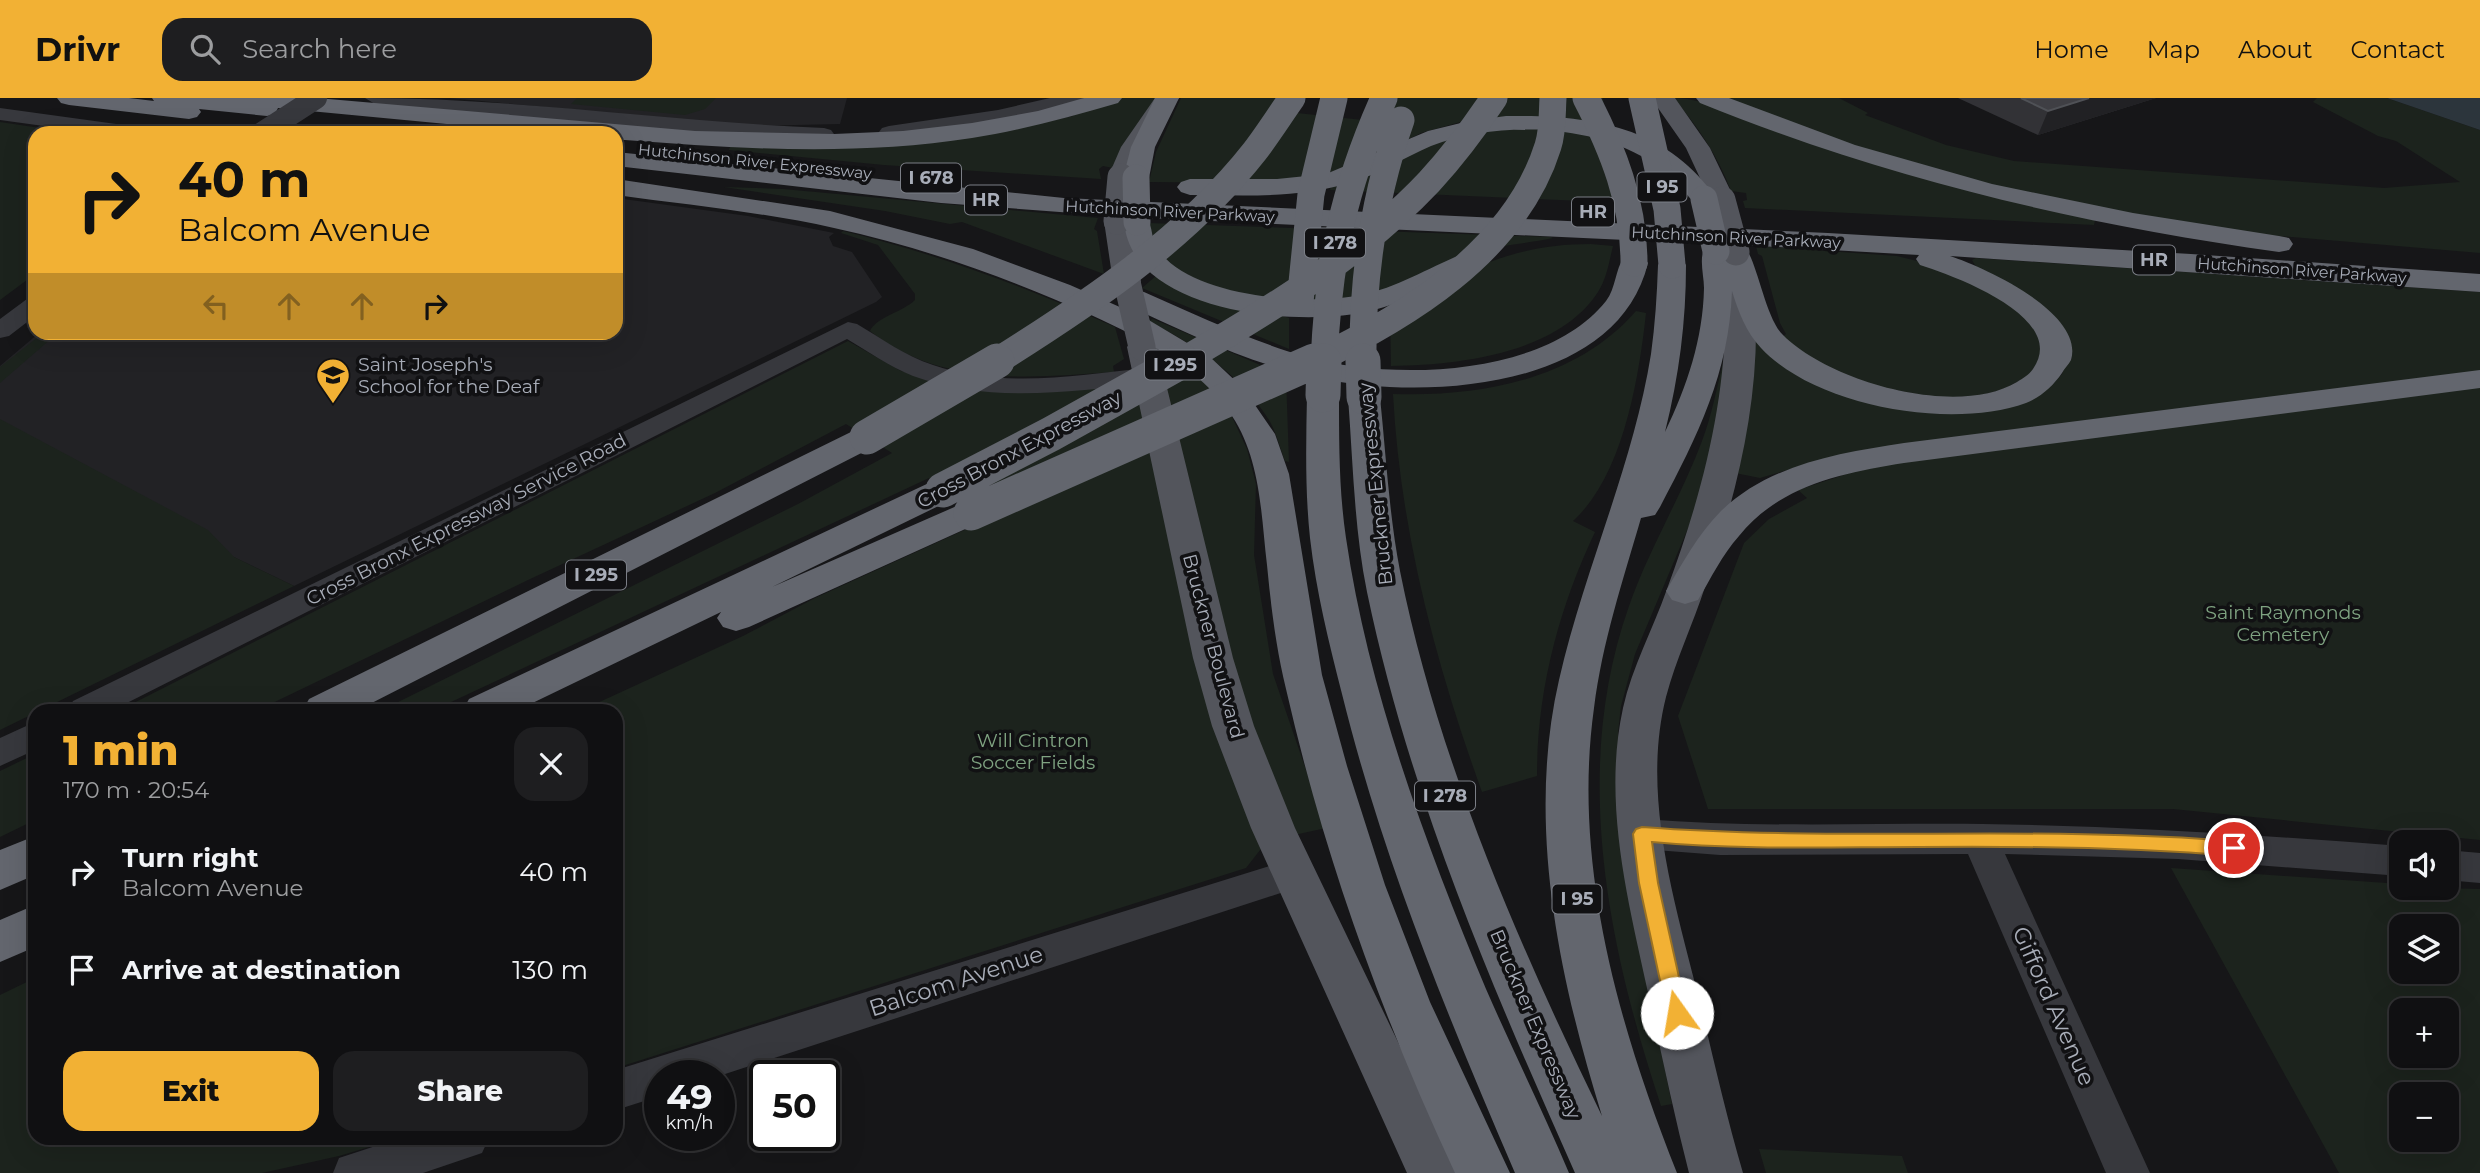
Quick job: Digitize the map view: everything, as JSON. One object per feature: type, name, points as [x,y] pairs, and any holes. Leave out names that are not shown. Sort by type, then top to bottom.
[{"type":"highway","points":[[40,98],[87,111],[205,126]]},
{"type":"highway","points":[[69,98],[316,126]]},
{"type":"highway","points":[[164,98],[418,126]]},
{"type":"highway","points":[[242,98],[549,126]]},
{"type":"highway","points":[[623,133],[768,144],[859,142],[939,136],[1005,126],[1071,104],[1111,98]]},
{"type":"highway","points":[[1167,98],[1129,178],[1127,222],[1146,254],[1158,265],[1182,281],[1209,293],[1242,302],[1309,309],[1349,306],[1381,299],[1465,263],[1505,250],[1544,243],[1663,233]]},
{"type":"highway","points":[[986,366],[1101,282],[1158,232],[1230,153],[1266,98]]},
{"type":"highway","name":"I 295","points":[[335,704],[756,495],[867,437],[986,366],[1108,285],[1184,226],[1251,157],[1292,98]]},
{"type":"highway","points":[[1331,396],[1300,335],[1302,259],[1311,194],[1334,98]]},
{"type":"highway","name":"Bruckner Expressway","points":[[1384,98],[1361,154],[1338,229],[1329,284],[1331,396],[1324,481],[1328,539],[1360,690],[1397,819],[1449,958],[1542,1173]]},
{"type":"highway","name":"Bruckner Expressway","points":[[1410,98],[1383,171],[1369,241],[1363,302],[1331,396],[1382,570],[1424,730],[1498,936],[1548,1056],[1602,1173]]},
{"type":"highway","name":"Cross Bronx Expressway","points":[[496,704],[943,490],[1171,368],[1242,325],[1357,244],[1418,190],[1454,152],[1494,98]]},
{"type":"highway","points":[[540,704],[1312,362],[1366,334],[1425,297],[1479,252],[1523,201],[1547,152],[1553,124],[1553,98]]},
{"type":"highway","points":[[1586,98],[1604,134],[1620,181],[1630,221],[1634,263]]},
{"type":"highway","points":[[623,181],[852,212],[963,234],[1073,271],[1259,352],[1321,370],[1367,377],[1417,379],[1461,376],[1502,369],[1548,354],[1586,335],[1611,313],[1626,290],[1634,263],[1638,232],[1637,210],[1618,98]]},
{"type":"highway","points":[[1642,98],[1685,156],[1713,200]]},
{"type":"highway","name":"I 95","points":[[1642,98],[1667,209],[1672,265],[1670,327],[1661,377],[1594,617],[1572,718],[1569,783],[1570,840],[1591,986],[1619,1087],[1650,1173]]},
{"type":"highway","points":[[1708,98],[1843,148],[2033,202],[2183,232],[2354,254]]},
{"type":"highway","points":[[1062,186],[1239,188],[1307,184],[1359,172],[1423,141],[1446,133],[1485,125],[1530,122],[1588,129],[1650,147],[1677,164],[1713,200]]},
{"type":"highway","name":"Hutchinson River Expressway","points":[[623,149],[813,168],[1062,186]]},
{"type":"highway","name":"Hutchinson River Parkway","points":[[623,160],[1064,206],[1828,241],[2190,262],[2480,283]]},
{"type":"highway","name":"Hutchinson River Parkway","points":[[1062,186],[1320,202],[1869,224],[2480,264]]},
{"type":"highway","points":[[623,188],[813,216],[942,248],[1043,284],[1124,320],[1185,353],[1228,390],[1257,430],[1270,466],[1303,674],[1343,830],[1401,993],[1483,1173]]},
{"type":"highway","points":[[1726,252],[1763,330],[1773,343],[1802,365],[1848,387],[1902,401],[1971,404],[1998,400],[2029,390],[2043,379],[2052,367],[2055,346],[2045,324],[2025,303],[1999,286],[1959,268],[1927,258],[1828,241]]},
{"type":"highway","points":[[1594,617],[1629,534],[1683,430],[1707,371],[1718,321],[1726,252]]},
{"type":"highway","points":[[1685,591],[1720,535],[1744,509],[1782,484],[1834,467],[1904,453],[2480,379]]},
{"type":"highway","points":[[0,872],[28,858]]},
{"type":"highway","points":[[0,942],[28,929]]},
{"type":"main road","points":[[1663,98],[1698,148],[1743,328],[1735,412],[1715,498],[1685,591],[1656,666],[1644,708],[1639,747],[1642,834],[1653,908],[1700,1118],[1716,1173]]},
{"type":"main road","name":"Bruckner Boulevard","points":[[1127,222],[1126,282],[1226,704],[1257,790],[1434,1173]]},
{"type":"street","points":[[259,126],[288,98]]},
{"type":"street","points":[[265,126],[316,98]]},
{"type":"street","points":[[375,98],[748,131],[851,134],[906,131],[958,124],[1071,104]]},
{"type":"street","points":[[0,114],[87,126]]},
{"type":"street","points":[[0,331],[28,309]]},
{"type":"street","name":"Cross Bronx Expressway Service Road","points":[[97,704],[849,329],[921,370],[978,383],[1034,385],[1145,361]]},
{"type":"street","points":[[0,753],[28,739]]},
{"type":"street","points":[[1642,834],[1720,840],[1980,839],[2178,844],[2389,861]]},
{"type":"street","name":"Gifford Avenue","points":[[1980,839],[2129,1173]]},
{"type":"street","points":[[2459,866],[2480,868]]},
{"type":"street","name":"Balcom Avenue","points":[[623,1088],[1295,873]]},
{"type":"street","points":[[355,1173],[445,1145]]},
{"type":"shaded area","points":[[449,98],[847,98],[840,124],[748,126]]},
{"type":"shaded area","points":[[2387,98],[2480,98],[2480,130]]},
{"type":"shaded area","name":"Saint Joseph's School for the Deaf","points":[[623,199],[748,216],[834,233],[829,237],[833,246],[852,252],[882,297],[294,586],[0,444],[0,366],[31,340],[623,340]]},
{"type":"green space","points":[[577,98],[716,98],[705,109],[685,115],[571,104]]},
{"type":"green space","points":[[1089,98],[1157,98],[1113,168],[1103,166],[1099,169],[1101,179],[884,165],[729,150],[730,147],[812,149],[1006,131],[1073,116]]},
{"type":"green space","points":[[1181,98],[1301,98],[1297,113],[1382,122],[1394,98],[1603,98],[1606,123],[1464,121],[1421,133],[1373,158],[1322,176],[1262,183],[1149,182],[1156,152]]},
{"type":"green space","points":[[1673,98],[1714,106],[1780,132],[1936,179],[2095,220],[2094,225],[1745,208],[1743,201],[1747,200],[1746,193],[1731,191],[1706,142]]},
{"type":"green space","points":[[1720,98],[1839,98],[1868,113],[1865,115],[1946,145],[2014,161],[2384,188],[2460,182],[2396,141],[2378,136],[2313,102],[2317,98],[2387,98],[2480,130],[2480,253],[2233,232],[2064,204],[1855,148]]},
{"type":"green space","points":[[0,122],[28,126],[28,279],[0,300]]},
{"type":"green space","points":[[1531,128],[1590,134],[1616,199],[1607,202],[1330,190],[1331,186],[1435,143],[1474,132]]},
{"type":"green space","points":[[724,187],[783,189],[1098,218],[1094,229],[1097,231],[1104,274],[962,222],[950,224],[885,211]]},
{"type":"green space","points":[[1148,223],[1553,238],[1485,250],[1400,286],[1371,295],[1347,299],[1286,300],[1222,289],[1193,279],[1170,264],[1154,244]]},
{"type":"green space","points":[[843,231],[914,250],[981,273],[1115,327],[1124,359],[1113,366],[1114,372],[1050,376],[987,375],[926,362],[897,349],[870,331],[878,322],[915,300],[915,294],[878,245],[841,233]]},
{"type":"green space","points":[[1561,245],[1613,246],[1604,281],[1580,313],[1558,330],[1505,352],[1446,363],[1391,366],[1390,311],[1463,274],[1509,255]]},
{"type":"green space","points":[[1756,246],[1897,256],[1949,269],[2025,313],[2042,343],[2039,362],[2026,378],[2001,390],[1978,396],[1940,398],[1858,384],[1778,340],[1786,334],[1780,323],[1762,256],[1758,254]]},
{"type":"green space","points":[[1976,258],[2480,292],[2480,373],[1798,467],[1760,478],[1735,473],[1755,338],[1901,407],[2049,388],[2062,374],[2066,361],[1975,265],[1972,260]]},
{"type":"green space","points":[[1157,275],[1289,318],[1289,349],[1142,288]]},
{"type":"green space","points":[[1636,311],[1646,313],[1639,367],[1626,424],[1605,479],[1573,521],[1595,532],[1571,590],[1553,650],[1541,712],[1537,776],[1482,792],[1435,646],[1423,596],[1403,496],[1393,394],[1459,392],[1525,380],[1585,354],[1612,334]]},
{"type":"green space","points":[[1153,319],[1286,376],[1289,462],[1285,461],[1269,420],[1245,388],[1216,362],[1148,321]]},
{"type":"green space","points":[[34,340],[50,340],[0,383],[0,367]]},
{"type":"green space","name":"Will Cintron Soccer Fields","points":[[848,341],[901,371],[962,388],[1024,393],[1125,386],[1139,395],[1264,845],[1246,868],[623,1066],[623,704],[595,704],[743,636],[815,598],[982,522],[929,478],[447,704],[394,704],[798,504],[892,453],[846,424],[715,493],[270,704],[132,704]]},
{"type":"green space","points":[[1156,349],[1199,375],[1227,406],[1247,449],[1256,484],[1254,555],[1273,674],[1326,828],[1294,835],[1244,708]]},
{"type":"green space","points":[[1724,359],[1718,419],[1694,514],[1635,654],[1621,706],[1618,732],[1627,886],[1672,1104],[1661,1106],[1625,983],[1612,921],[1603,858],[1600,794],[1602,731],[1612,668],[1629,606],[1702,441]]},
{"type":"green space","name":"Saint Raymonds Cemetery","points":[[2480,386],[2480,840],[2459,838],[2459,830],[2389,831],[2173,809],[1708,809],[1678,716],[1744,543],[1769,519],[1807,498],[1798,490],[1868,467]]},
{"type":"green space","points":[[0,419],[208,530],[234,557],[294,586],[53,704],[28,704],[28,716],[0,730]]},
{"type":"green space","points":[[28,757],[28,823],[0,837],[0,771]]},
{"type":"green space","points":[[2171,868],[2389,883],[2389,900],[2459,900],[2459,888],[2480,889],[2480,1173],[2339,1173]]},
{"type":"green space","points":[[28,981],[28,1145],[376,1145],[262,1173],[0,1173],[0,995]]},
{"type":"green space","points":[[1759,1149],[1902,1156],[1908,1173],[1766,1173]]},
{"type":"building","points":[[2021,98],[2089,98],[2048,111]]},
{"type":"place","name":"Saint Joseph's School for the Deaf","points":[[333,405]]},
{"type":"route","points":[[1677,1013],[1648,883],[1642,834],[1720,840],[1980,839],[2234,848]]}]
